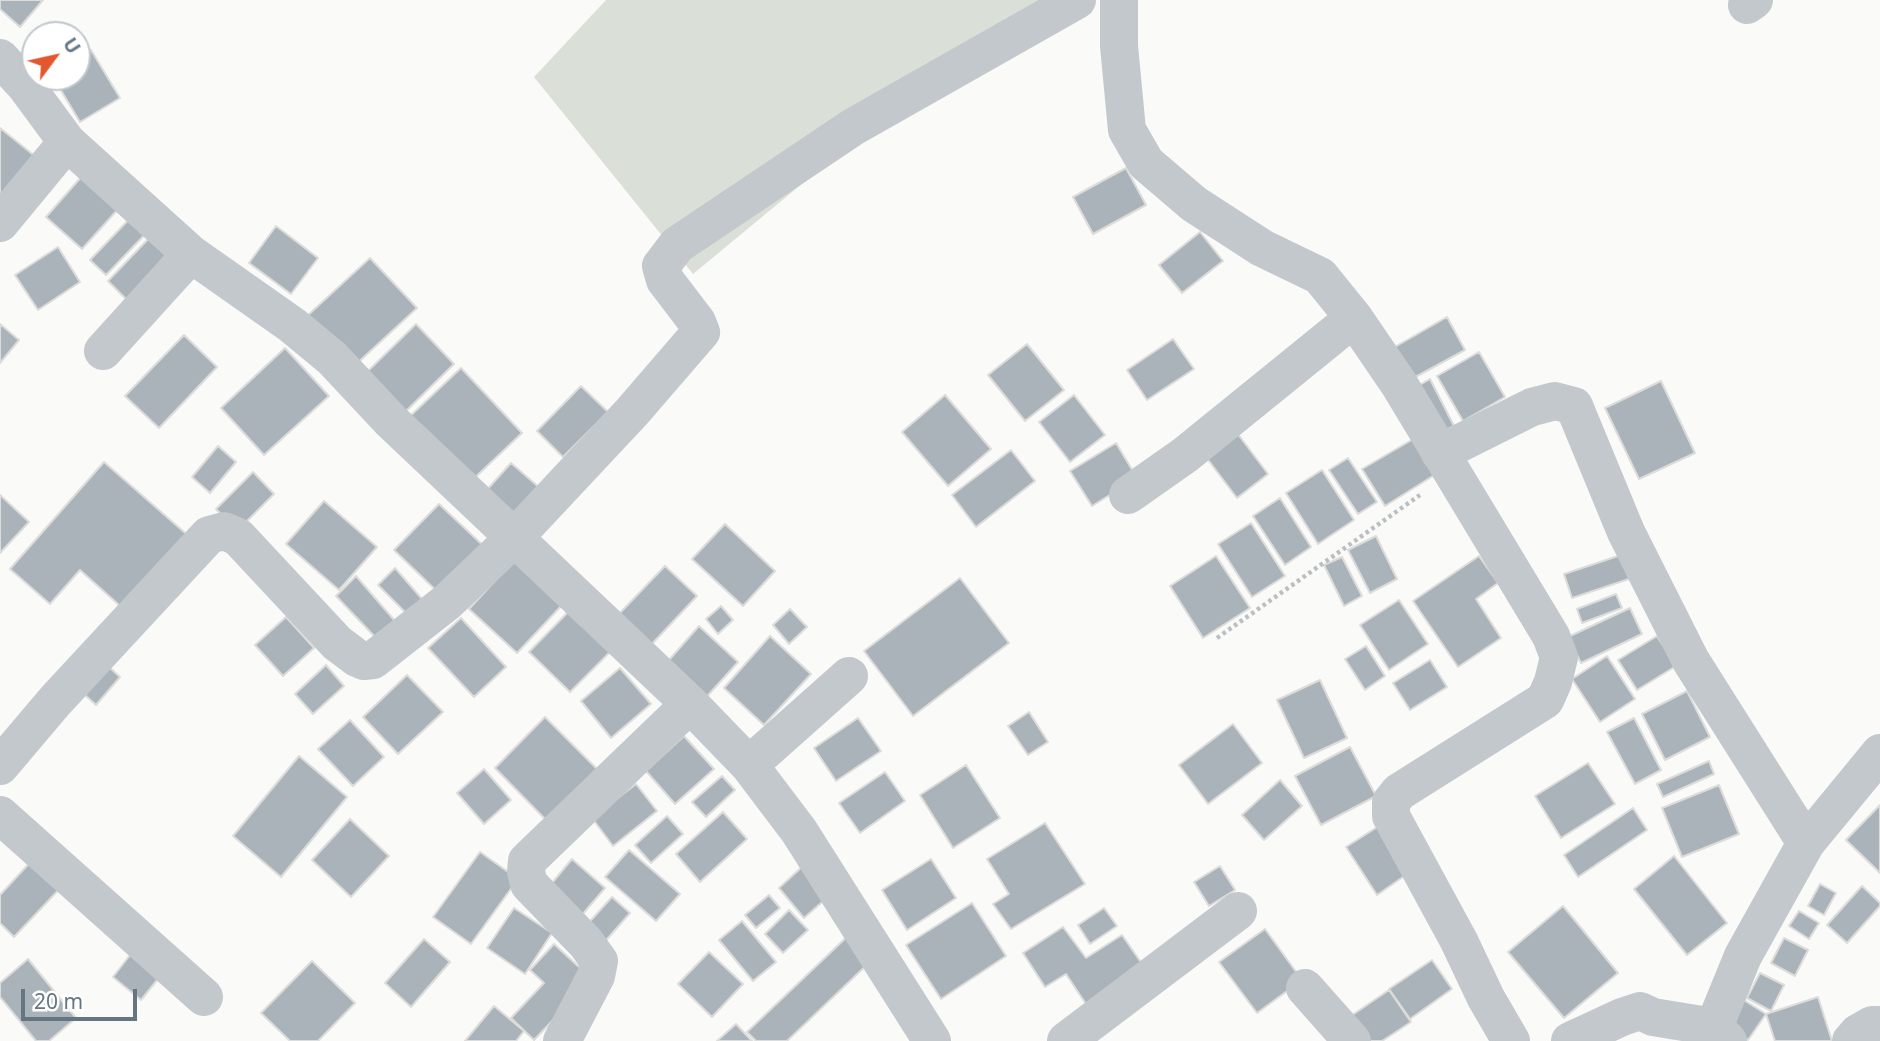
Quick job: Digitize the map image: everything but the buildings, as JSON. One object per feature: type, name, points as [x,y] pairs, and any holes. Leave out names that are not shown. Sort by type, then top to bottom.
[{"type":"street","points":[[0,766],[55,701],[209,535],[224,531],[238,537],[337,643],[357,659],[373,660],[447,602],[513,538],[632,412],[701,332],[697,322],[665,280],[661,266],[677,245],[853,127],[1077,0]]},
{"type":"street","points":[[1119,0],[1119,46],[1127,130],[1146,163],[1194,204],[1262,247],[1320,276],[1354,318],[1399,384],[1551,636],[1559,657],[1545,700],[1399,792],[1391,802],[1391,816],[1511,1041]]},
{"type":"street","points":[[0,58],[25,85],[67,142],[191,254],[292,325],[332,358],[391,421],[690,704],[748,765],[799,831],[932,1041]]},
{"type":"street","points":[[0,223],[67,142]]},
{"type":"street","points":[[103,351],[191,254]]},
{"type":"street","points":[[1128,495],[1185,455],[1354,318]]},
{"type":"street","points":[[1446,463],[1532,407],[1555,401],[1574,406],[1626,532],[1691,662],[1806,843]]},
{"type":"street","points":[[748,765],[849,676]]},
{"type":"street","points":[[562,1041],[596,976],[599,961],[586,943],[529,884],[527,861],[690,704]]},
{"type":"street","points":[[1570,1041],[1640,1011],[1715,1036],[1743,956],[1806,843],[1880,753]]},
{"type":"street","points":[[0,815],[204,997]]},
{"type":"street","points":[[1066,1041],[1238,911]]},
{"type":"street","points":[[1305,988],[1352,1041]]},
{"type":"street","points":[[1851,1041],[1858,1033],[1872,1026],[1880,1026]]},
{"type":"path","points":[[1217,638],[1446,463]]},
{"type":"shaded area","points":[[606,0],[1040,0],[982,35],[693,274],[534,77]]}]
